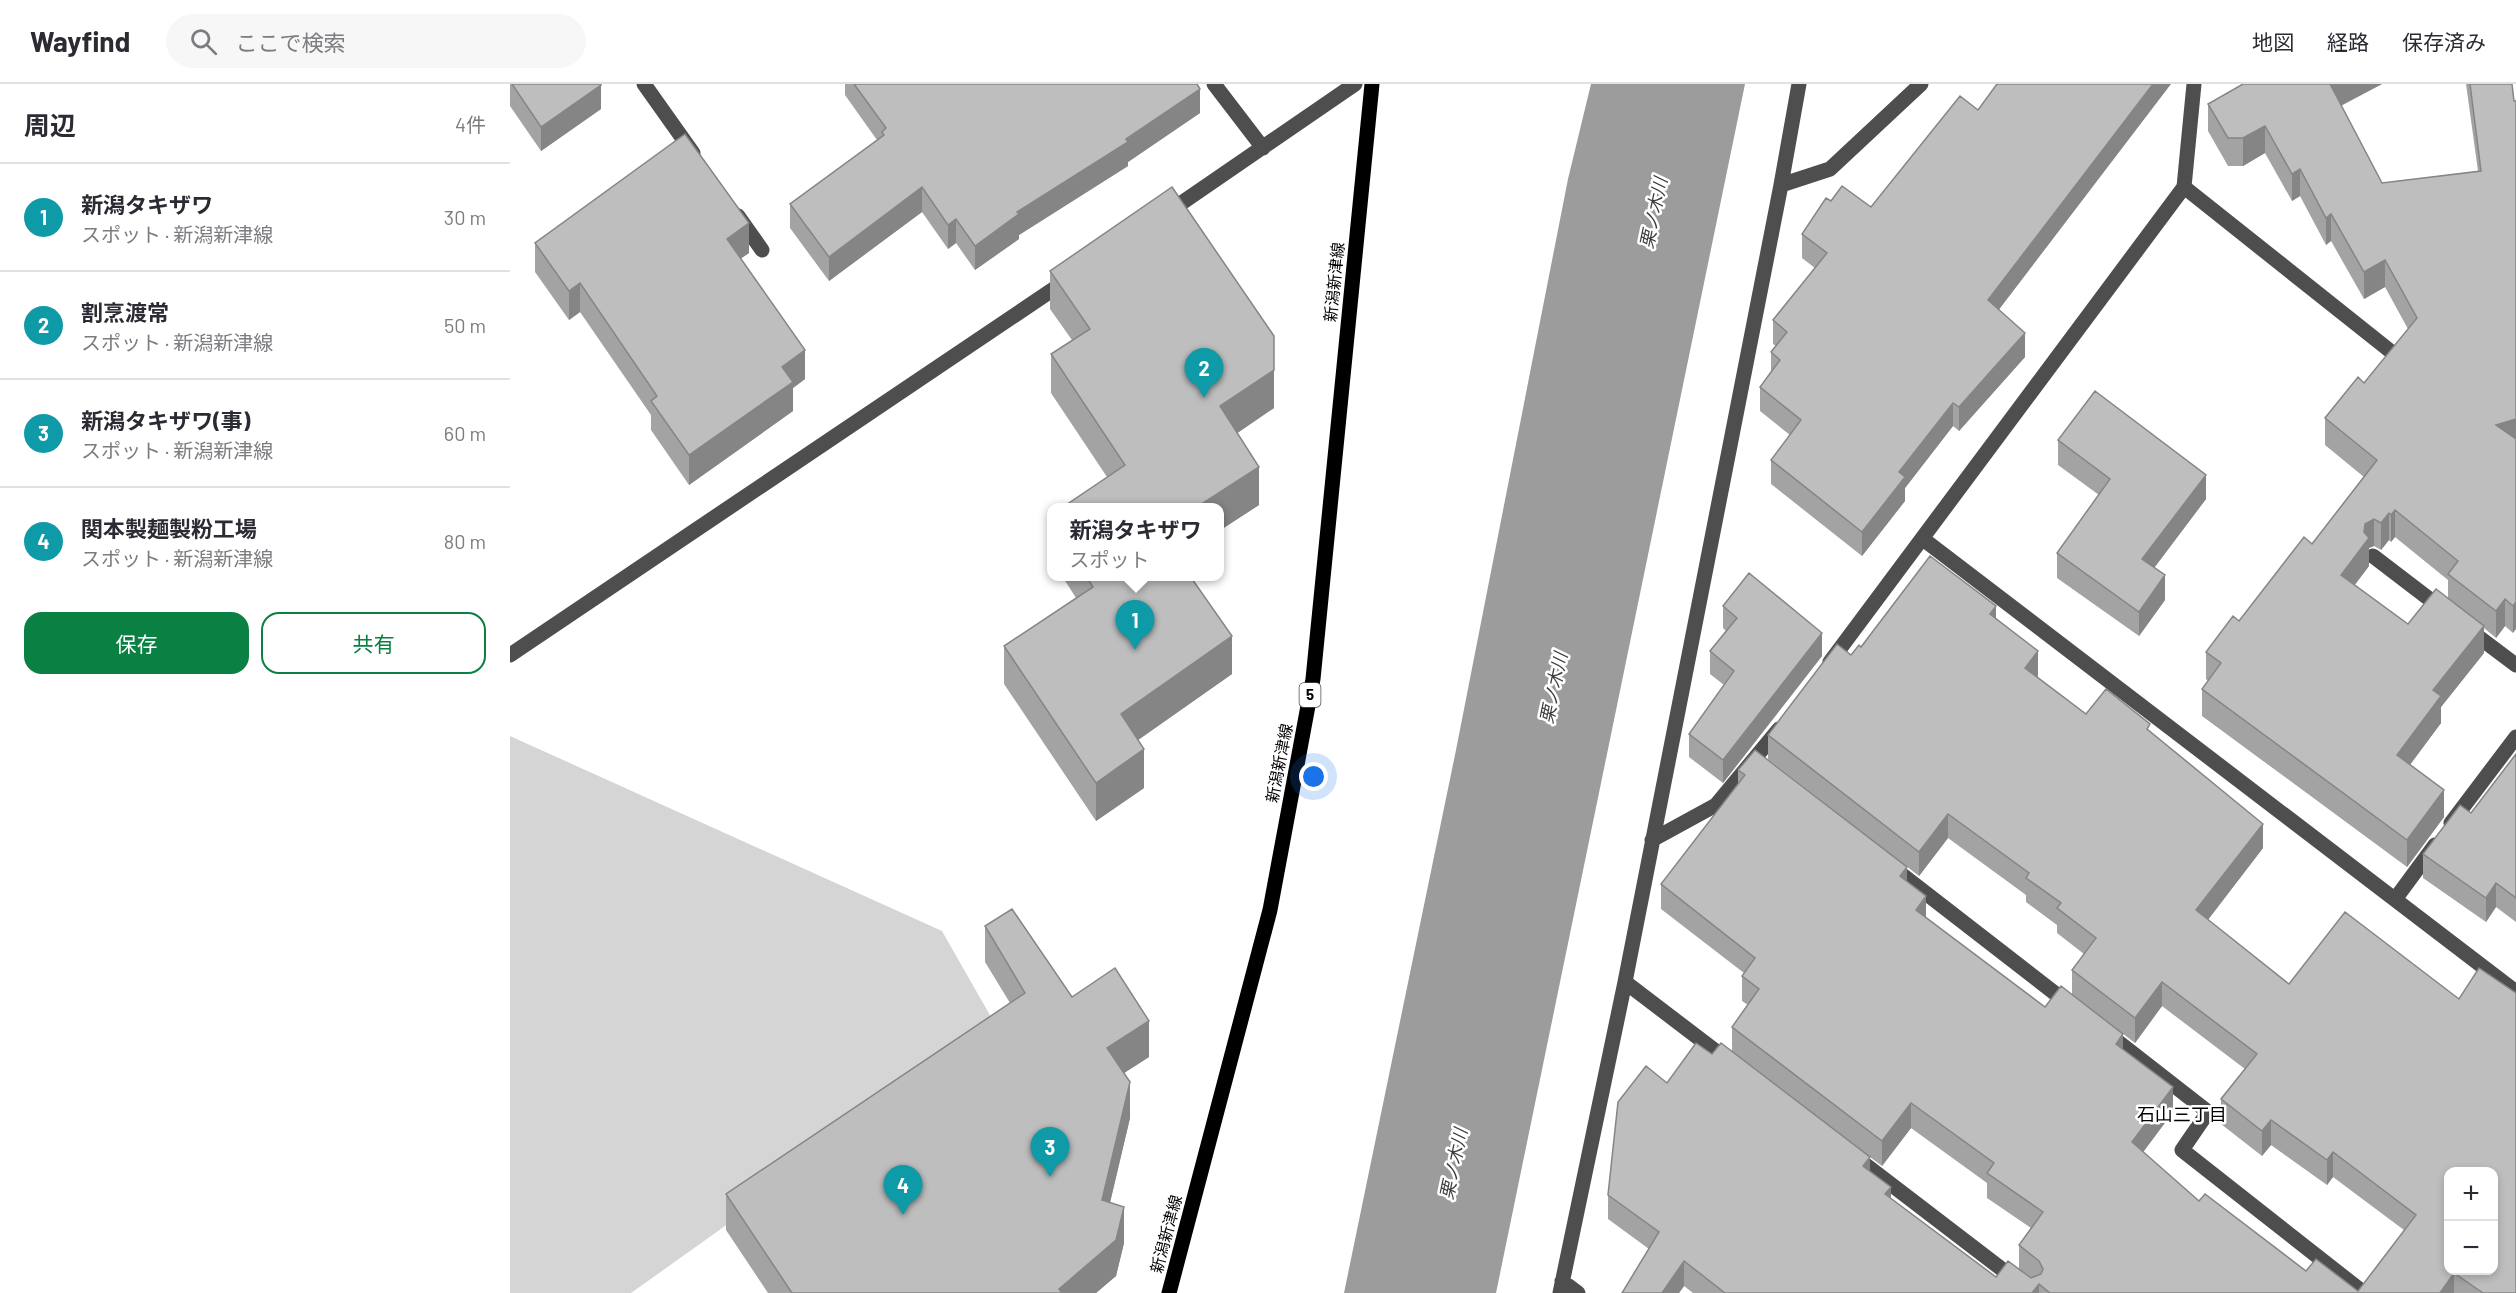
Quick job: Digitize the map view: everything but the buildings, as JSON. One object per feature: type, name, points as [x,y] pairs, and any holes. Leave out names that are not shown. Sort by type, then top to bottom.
[{"type":"main road","name":"新潟新津線","points":[[1169,1293],[1270,910],[1313,680],[1372,84]]},
{"type":"street","points":[[644,84],[699,162]]},
{"type":"street","points":[[1214,84],[1263,148]]},
{"type":"street","points":[[1154,222],[1354,84]]},
{"type":"street","points":[[1578,1293],[1561,1287],[1625,982],[1799,84]]},
{"type":"street","points":[[1781,185],[1830,169],[1921,84]]},
{"type":"street","points":[[1818,678],[2184,187],[2194,84]]},
{"type":"street","points":[[2184,187],[2389,350]]},
{"type":"street","points":[[727,201],[762,250]]},
{"type":"street","points":[[510,656],[1085,268]]},
{"type":"street","points":[[1923,539],[2396,898],[2516,992]]},
{"type":"street","points":[[2373,556],[2516,665]]},
{"type":"street","points":[[1652,840],[1716,805],[1759,764],[1790,715]]},
{"type":"street","points":[[2396,898],[2516,737]]},
{"type":"street","points":[[1877,856],[2208,1112],[2182,1150],[2364,1293]]},
{"type":"street","points":[[1625,982],[1739,1069]]},
{"type":"street","points":[[1843,1148],[2033,1293]]},
{"type":"shaded area","points":[[510,736],[942,931],[999,1031],[631,1293],[510,1293]]},
{"type":"water","name":"栗ノ木川","points":[[1591,84],[1745,84],[1496,1293],[1344,1293],[1456,750],[1568,179]]},
{"type":"place","name":"割烹渡常","points":[[1204,398]]},
{"type":"place","name":"新潟タキザワ","points":[[1135,650]]},
{"type":"place","name":"新潟タキザワ(事)","points":[[1050,1177]]},
{"type":"place","name":"関本製麺製粉工場","points":[[903,1215]]},
{"type":"district","name":"石山三丁目","points":[[2182,1115]]}]
